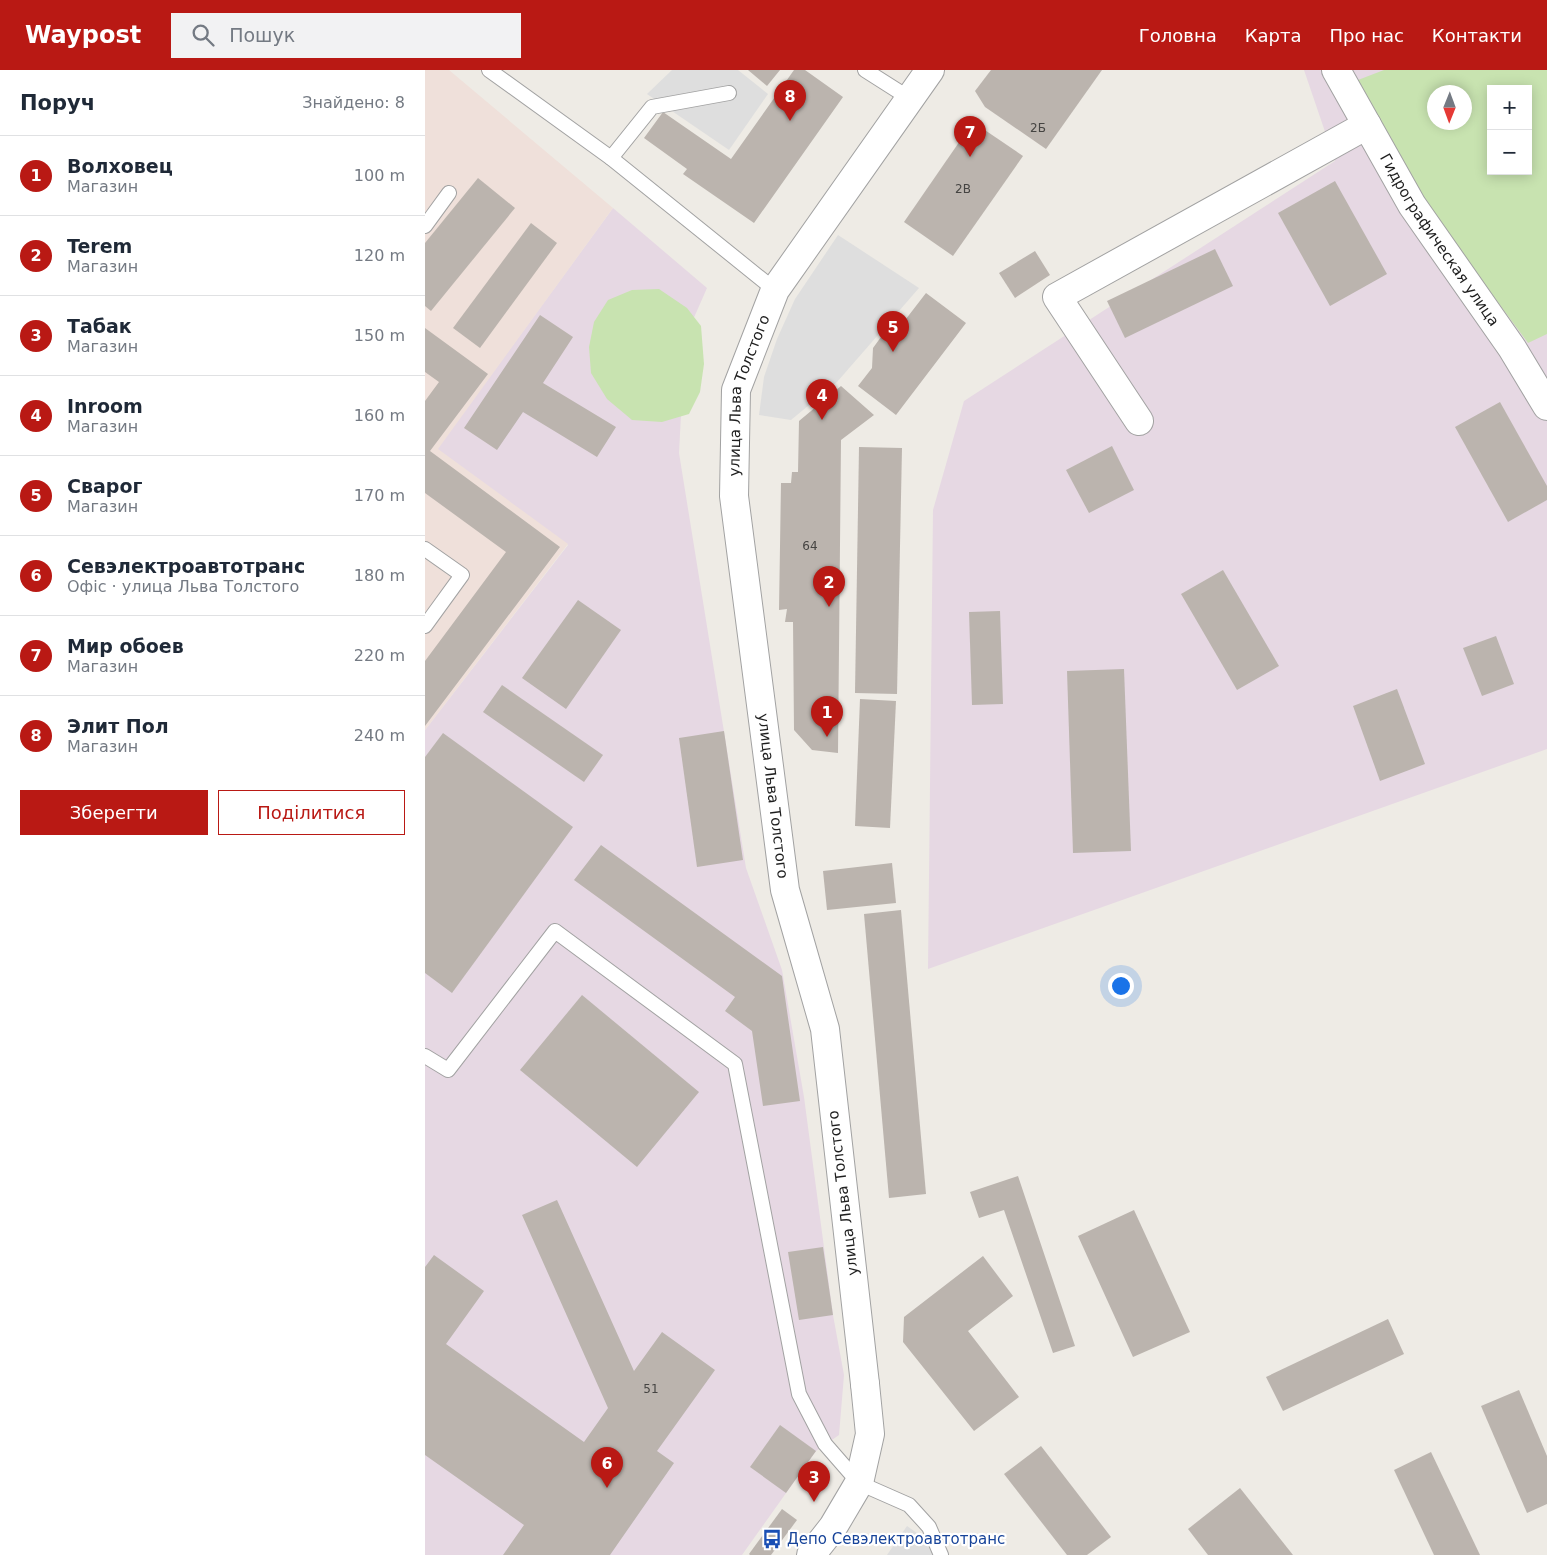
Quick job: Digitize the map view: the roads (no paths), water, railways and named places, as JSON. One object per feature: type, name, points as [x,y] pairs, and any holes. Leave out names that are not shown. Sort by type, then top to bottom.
[{"type":"street","name":"улица Льва Толстого","points":[[811,1555],[833,1527],[859,1483],[870,1434],[825,1029],[785,890],[734,496],[736,390],[775,290],[929,70]]},
{"type":"street","name":"Гидрографическая улица","points":[[1336,70],[1412,205],[1512,348],[1547,406]]},
{"type":"street","points":[[1139,421],[1057,297],[1367,125]]},
{"type":"lane","points":[[489,70],[611,158],[775,290]]},
{"type":"lane","points":[[865,70],[909,98]]},
{"type":"lane","points":[[611,158],[652,107],[729,94]]},
{"type":"lane","points":[[425,226],[449,193]]},
{"type":"lane","points":[[425,549],[462,575],[425,626]]},
{"type":"lane","points":[[425,1056],[448,1070],[555,931],[735,1064],[799,1394],[825,1444],[859,1483],[909,1505],[929,1527],[941,1555]]},
{"type":"place","name":"Элит Пол","points":[[790,121]]},
{"type":"place","name":"Мир обоев","points":[[970,157]]},
{"type":"place","name":"Сварог","points":[[893,352]]},
{"type":"place","name":"Inroom","points":[[822,420]]},
{"type":"place","name":"Terem","points":[[829,607]]},
{"type":"place","name":"Волховец","points":[[827,737]]},
{"type":"place","name":"Севэлектроавтотранс","points":[[607,1488]]},
{"type":"place","name":"Табак","points":[[814,1502]]},
{"type":"place","name":"Депо Севэлектроавтотранс","points":[[772,1539]]}]
